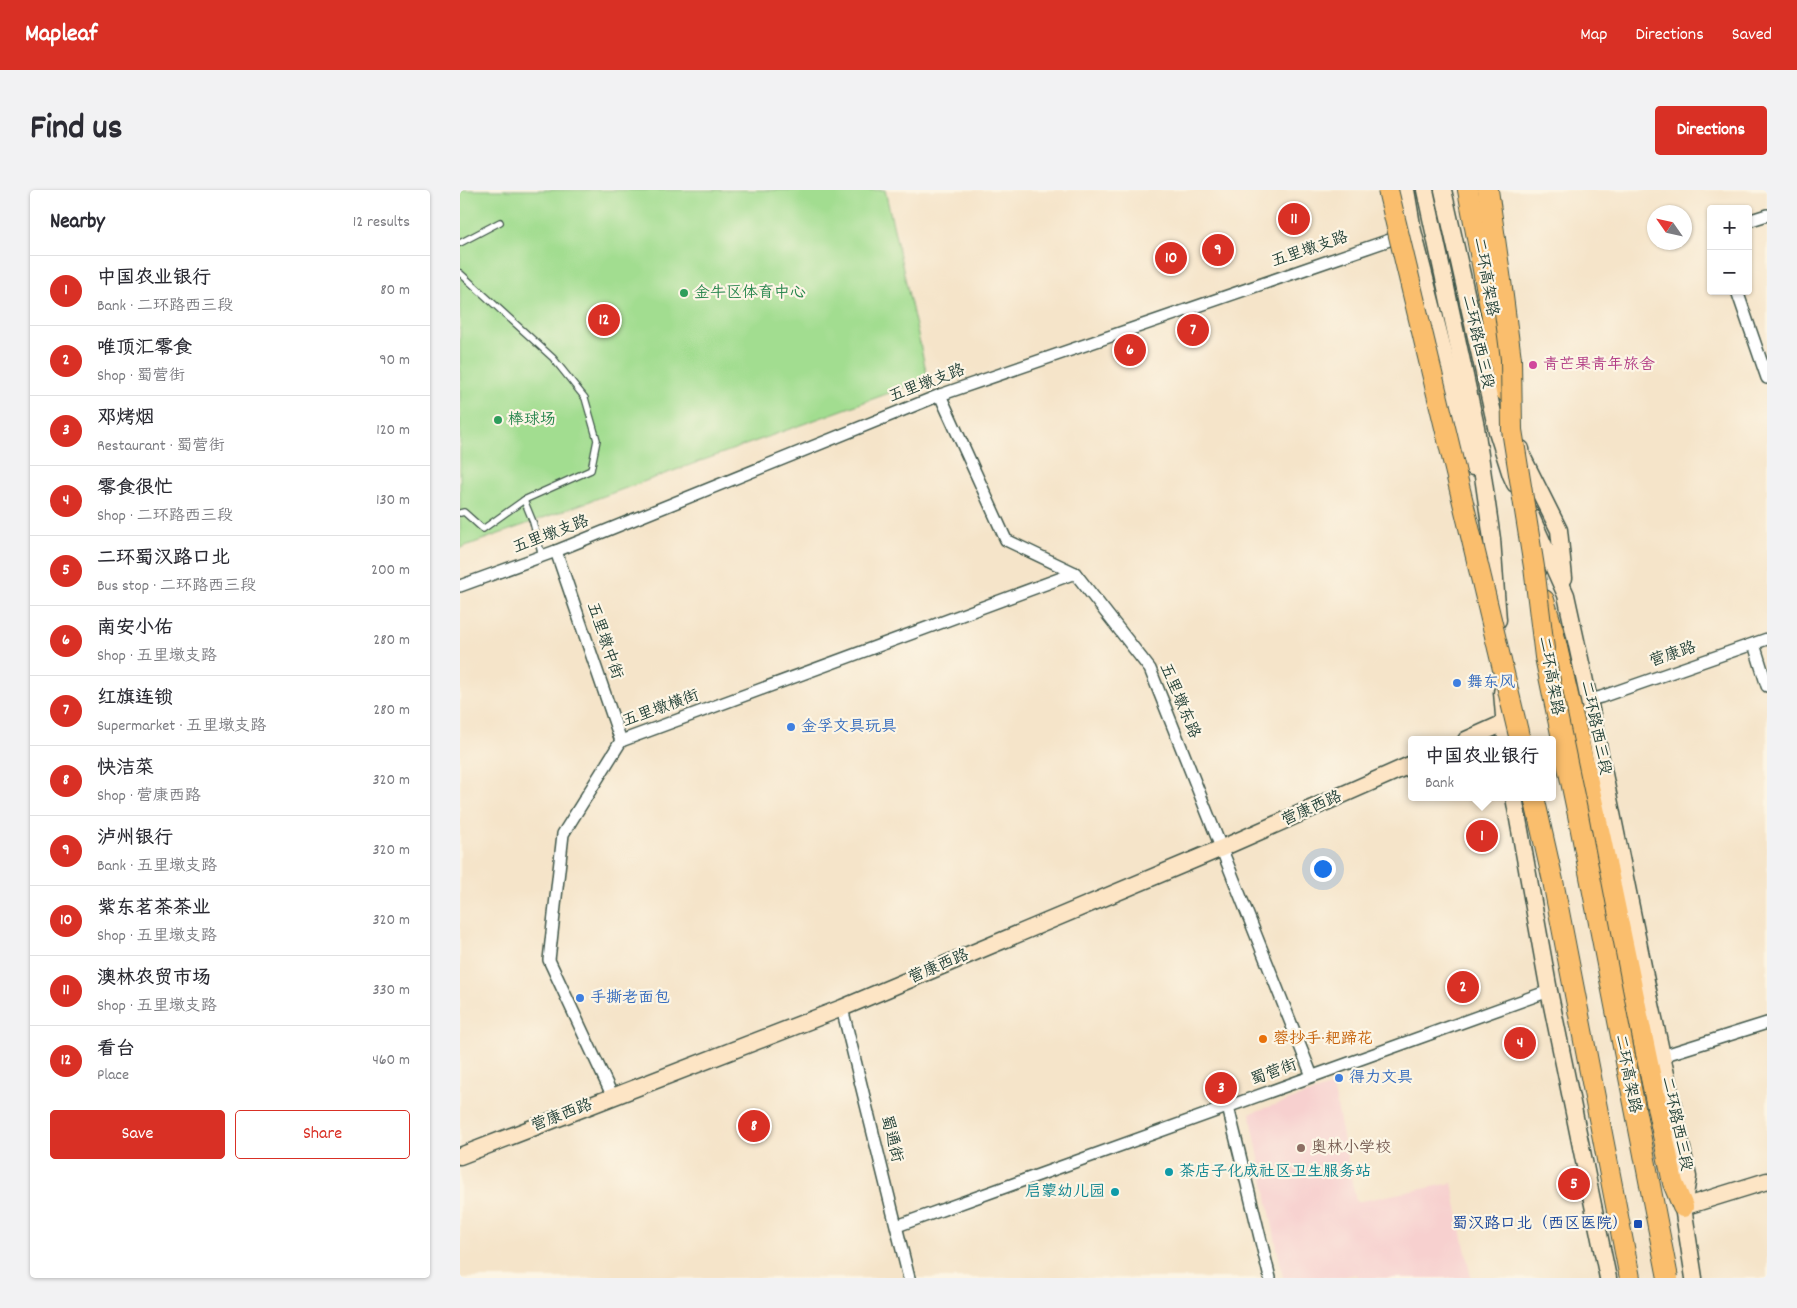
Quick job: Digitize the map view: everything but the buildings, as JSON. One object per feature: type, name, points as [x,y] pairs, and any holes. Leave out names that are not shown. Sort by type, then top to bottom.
[{"type":"highway","points":[[1388,190],[1519,736]]},
{"type":"highway","name":"二环高架路","points":[[1468,190],[1505,430],[1534,567],[1545,657],[1578,814],[1668,1278]]},
{"type":"highway","points":[[1488,190],[1511,359],[1505,430]]},
{"type":"highway","points":[[1534,567],[1557,648],[1601,839],[1673,1183],[1683,1207]]},
{"type":"highway","points":[[1535,801],[1553,881],[1630,1278]]},
{"type":"main road","points":[[1406,190],[1414,231],[1454,394],[1492,539]]},
{"type":"main road","name":"二环路西三段","points":[[1426,190],[1476,427],[1492,539],[1506,736]]},
{"type":"main road","name":"二环路西三段","points":[[1443,190],[1505,430],[1511,475],[1535,523],[1566,595],[1688,1177],[1683,1207],[1694,1278]]},
{"type":"main road","points":[[1482,190],[1522,456],[1559,530],[1566,595]]},
{"type":"main road","points":[[1475,736],[1504,723]]},
{"type":"main road","name":"营康西路","points":[[460,1156],[842,1008],[1222,848],[1408,766]]},
{"type":"main road","points":[[1515,801],[1549,991],[1608,1278]]},
{"type":"main road","points":[[1683,1207],[1767,1182]]},
{"type":"street","points":[[1752,220],[1767,215]]},
{"type":"street","name":"五里墩支路","points":[[460,586],[556,551],[940,395],[1414,231]]},
{"type":"street","points":[[1738,295],[1767,378]]},
{"type":"street","name":"五里墩东路","points":[[940,395],[1006,540],[1075,573],[1150,670],[1312,1076]]},
{"type":"street","name":"五里墩中街","points":[[556,551],[621,741]]},
{"type":"street","name":"五里墩横街","points":[[613,1097],[549,960],[563,834],[621,741],[1075,573]]},
{"type":"street","name":"营康路","points":[[1589,700],[1767,639]]},
{"type":"street","points":[[1754,644],[1767,686]]},
{"type":"street","name":"蜀营街","points":[[897,1226],[1549,991]]},
{"type":"street","name":"蜀通街","points":[[842,1008],[909,1278]]},
{"type":"street","points":[[1662,1056],[1767,1024]]},
{"type":"street","points":[[1228,1107],[1270,1278]]},
{"type":"lane","points":[[460,243],[500,222]]},
{"type":"lane","points":[[460,273],[553,358],[585,398],[597,440],[591,470],[524,500],[483,529],[464,512],[460,513]]},
{"type":"lane","points":[[524,500],[533,522],[542,556]]},
{"type":"shaded area","name":"奥林小学校","points":[[1333,1086],[1356,1202],[1452,1183],[1471,1278],[1358,1278],[1357,1274],[1337,1278],[1283,1278],[1250,1113]]},
{"type":"green space","name":"金牛区体育中心","points":[[460,190],[885,190],[928,379],[460,548]]},
{"type":"place","name":"澳林农贸市场","points":[[1294,219]]},
{"type":"place","name":"泸州银行","points":[[1218,250]]},
{"type":"place","name":"紫东茗茶茶业","points":[[1171,258]]},
{"type":"place","name":"金牛区体育中心","points":[[684,293]]},
{"type":"place","name":"看台","points":[[604,320]]},
{"type":"place","name":"红旗连锁","points":[[1193,330]]},
{"type":"place","name":"南安小佑","points":[[1130,350]]},
{"type":"place","name":"青芒果青年旅舍","points":[[1533,365]]},
{"type":"place","name":"棒球场","points":[[498,420]]},
{"type":"place","name":"舞东风","points":[[1457,683]]},
{"type":"place","name":"金孚文具玩具","points":[[791,727]]},
{"type":"place","name":"中国农业银行","points":[[1482,836]]},
{"type":"place","name":"唯顶汇零食","points":[[1463,987]]},
{"type":"place","name":"手撕老面包","points":[[580,998]]},
{"type":"place","name":"蓉抄手·耙蹄花","points":[[1263,1039]]},
{"type":"place","name":"零食很忙","points":[[1520,1043]]},
{"type":"place","name":"得力文具","points":[[1339,1078]]},
{"type":"place","name":"邓烤烟","points":[[1221,1088]]},
{"type":"place","name":"快洁菜","points":[[754,1126]]},
{"type":"place","name":"奥林小学校","points":[[1301,1148]]},
{"type":"place","name":"茶店子化成社区卫生服务站","points":[[1169,1172]]},
{"type":"place","name":"二环蜀汉路口北","points":[[1574,1184]]},
{"type":"place","name":"启蒙幼儿园","points":[[1115,1192]]},
{"type":"place","name":"蜀汉路口北（西区医院）","points":[[1638,1224]]}]
